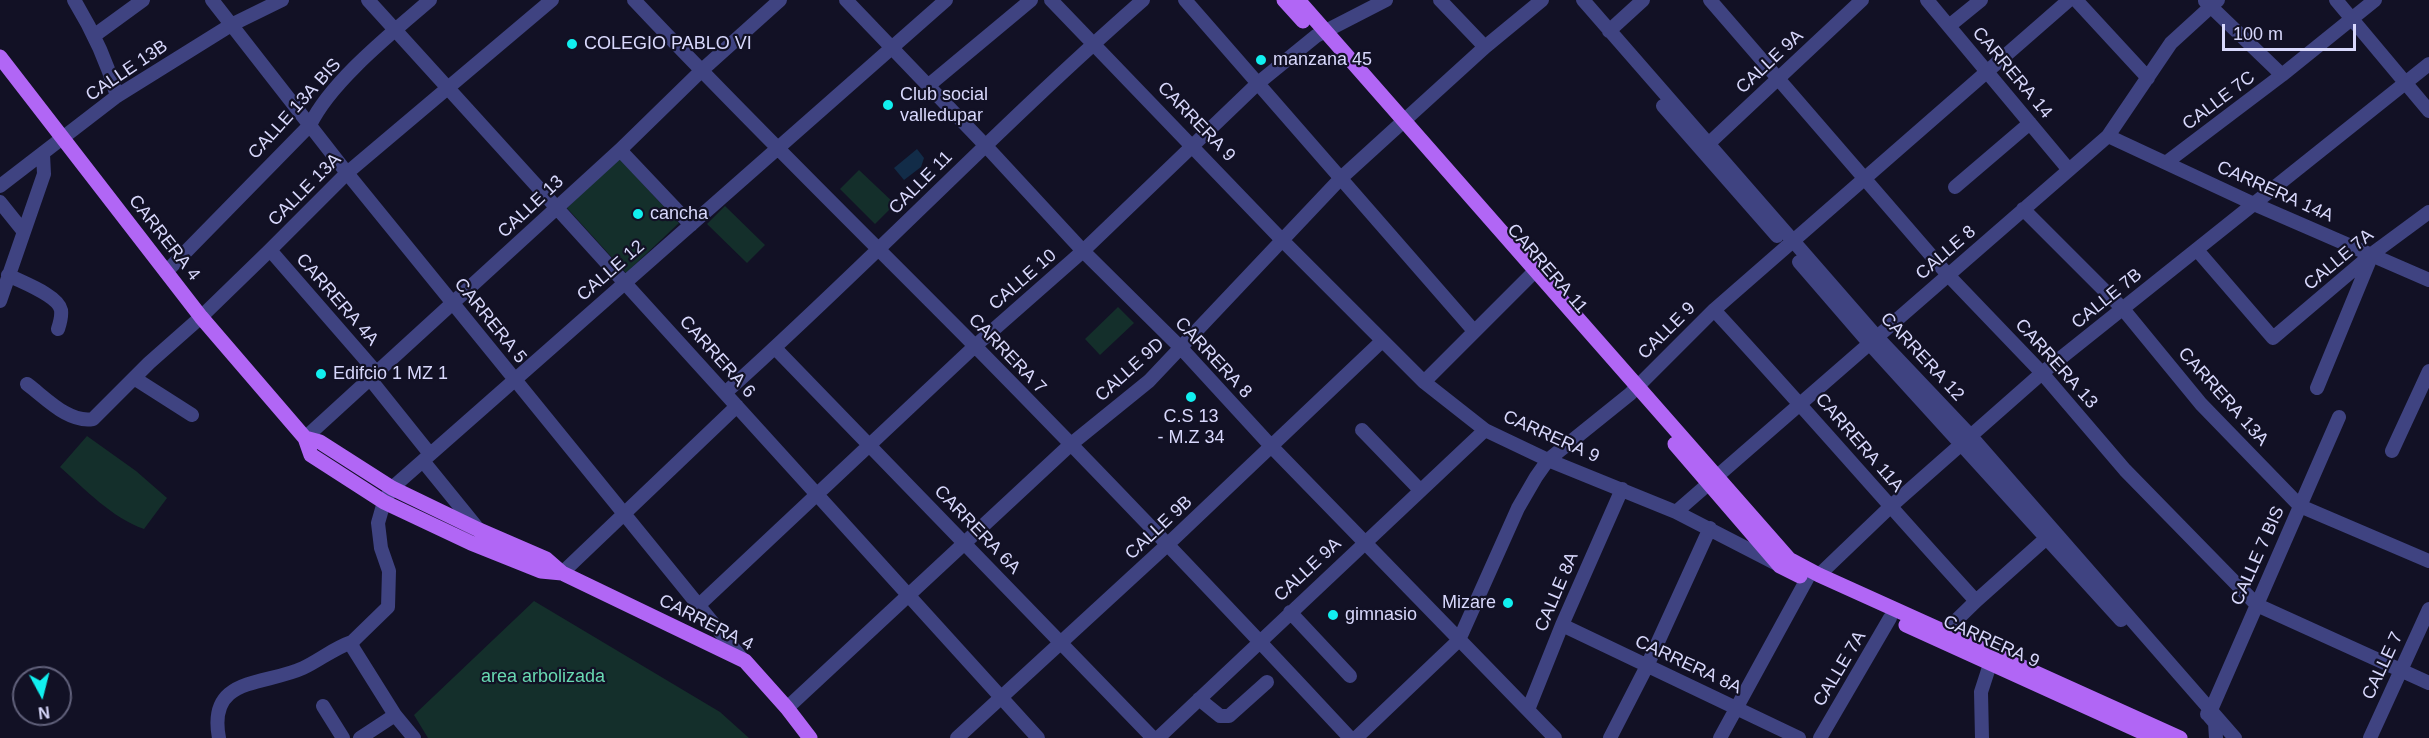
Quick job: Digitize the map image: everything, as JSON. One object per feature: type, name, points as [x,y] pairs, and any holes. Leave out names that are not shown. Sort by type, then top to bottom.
[{"type":"main road","name":"CARRERA 11","points":[[1284,0],[1321,34],[1784,562]]},
{"type":"main road","name":"CARRERA 11","points":[[1298,0],[1321,34]]},
{"type":"main road","name":"CARRERA 4","points":[[0,57],[201,317],[305,438],[311,455],[384,502],[471,543],[541,571],[562,573]]},
{"type":"main road","name":"CARRERA 4","points":[[305,438],[320,442],[392,488],[546,559],[562,573],[745,661],[810,738]]},
{"type":"main road","name":"CARRERA 9","points":[[1784,562],[1890,618],[1940,635]]},
{"type":"main road","name":"CARRERA 9","points":[[1813,577],[1992,658],[2180,738]]},
{"type":"main road","name":"CARRERA 9","points":[[1992,658],[2155,738]]},
{"type":"street","points":[[74,0],[95,35],[108,65],[117,96]]},
{"type":"street","points":[[95,35],[143,0]]},
{"type":"street","name":"CARRERA 5","points":[[212,0],[347,173],[745,661]]},
{"type":"street","name":"CALLE 13B","points":[[0,186],[117,96],[231,25],[282,0]]},
{"type":"street","name":"CARRERA 6","points":[[368,0],[1038,738]]},
{"type":"street","name":"CALLE 13A BIS","points":[[166,272],[310,125],[314,115],[348,75],[430,0]]},
{"type":"street","name":"CALLE 13A","points":[[27,384],[73,418],[93,419],[201,317],[347,173],[552,0]]},
{"type":"street","name":"CARRERA 7","points":[[634,0],[701,71],[975,346],[1260,641],[1350,738]]},
{"type":"street","name":"CALLE 13","points":[[305,438],[620,150],[701,71],[780,0]]},
{"type":"street","name":"CARRERA 8","points":[[846,0],[893,47],[1083,251],[1181,348],[1271,446],[1528,710],[1549,736]]},
{"type":"street","name":"CALLE 12","points":[[219,738],[218,717],[221,702],[227,694],[238,687],[304,668],[352,642],[388,607],[389,572],[381,548],[378,523],[384,502],[392,488],[946,0]]},
{"type":"street","points":[[928,85],[1031,0]]},
{"type":"street","name":"CARRERA 9","points":[[1051,0],[1281,239],[1424,382],[1485,429],[1548,460],[1676,512],[1784,562]]},
{"type":"street","name":"CALLE 11","points":[[725,393],[879,250],[985,145],[1143,0]]},
{"type":"street","points":[[1185,0],[1474,331]]},
{"type":"street","name":"CALLE 10","points":[[698,606],[975,346],[1083,251],[1257,84],[1321,34],[1386,0]]},
{"type":"street","points":[[1440,0],[1485,48]]},
{"type":"street","name":"CALLE 9D","points":[[787,708],[1070,445],[1149,381],[1341,178],[1485,48],[1542,0]]},
{"type":"street","name":"CARRERA 12","points":[[1571,0],[1706,146]]},
{"type":"street","name":"CARRERA 12","points":[[1583,0],[1873,340],[2235,738]]},
{"type":"street","points":[[1609,32],[1643,0]]},
{"type":"street","name":"CARRERA 13","points":[[1710,0],[1948,275],[2042,373],[2126,470],[2257,604],[2429,683]]},
{"type":"street","name":"CALLE 9A","points":[[1706,146],[1862,0]]},
{"type":"street","name":"CARRERA 14","points":[[1927,0],[2068,170]]},
{"type":"street","points":[[1949,26],[1981,0]]},
{"type":"street","name":"CALLE 9","points":[[1356,738],[1460,640],[1518,508],[1548,460],[1634,390],[1714,310],[2069,0]]},
{"type":"street","points":[[2076,0],[2148,78]]},
{"type":"street","points":[[2336,0],[2429,111]]},
{"type":"street","name":"CALLE 7C","points":[[2167,162],[2282,75],[2375,0]]},
{"type":"street","points":[[2210,2],[2282,75]]},
{"type":"street","name":"CALLE 8","points":[[1676,512],[2108,136],[2171,43],[2210,2]]},
{"type":"street","name":"CALLE 7B","points":[[1720,738],[1813,577],[2042,373],[2429,64]]},
{"type":"street","points":[[1955,187],[2030,123]]},
{"type":"street","name":"CARRERA 14A","points":[[2108,136],[2254,204],[2429,280]]},
{"type":"street","points":[[620,150],[691,225]]},
{"type":"street","points":[[0,301],[44,174],[43,154]]},
{"type":"street","points":[[0,202],[24,232]]},
{"type":"street","name":"CARRERA 13A","points":[[2023,209],[2123,309],[2200,404],[2300,506],[2429,561]]},
{"type":"street","name":"CALLE 7A","points":[[2197,250],[2273,338],[2372,254],[2429,212]]},
{"type":"street","name":"CARRERA 4A","points":[[270,250],[374,376],[426,458],[479,530]]},
{"type":"street","points":[[2317,388],[2372,254]]},
{"type":"street","points":[[1424,382],[1532,274]]},
{"type":"street","points":[[8,275],[43,292],[58,303],[61,311],[58,329]]},
{"type":"street","name":"CARRERA 11A","points":[[1714,310],[1801,403],[1890,507],[1976,601]]},
{"type":"street","name":"CALLE 9B","points":[[957,738],[1167,545],[1383,341]]},
{"type":"street","name":"CARRERA 6A","points":[[775,348],[1153,738]]},
{"type":"street","points":[[2392,452],[2429,371]]},
{"type":"street","points":[[134,378],[192,415]]},
{"type":"street","points":[[562,573],[737,406]]},
{"type":"street","name":"CALLE 7 BIS","points":[[2209,712],[2339,417]]},
{"type":"street","name":"CALLE 9A","points":[[1158,738],[1485,429]]},
{"type":"street","points":[[1362,430],[1420,490]]},
{"type":"street","name":"CALLE 8A","points":[[1528,710],[1562,625],[1622,489]]},
{"type":"street","points":[[1610,738],[1647,666],[1710,528]]},
{"type":"street","points":[[1940,635],[2051,535]]},
{"type":"street","name":"CALLE 7","points":[[2370,738],[2429,609]]},
{"type":"street","points":[[1290,612],[1350,676]]},
{"type":"street","name":"CALLE 7A","points":[[1820,738],[1890,618]]},
{"type":"street","name":"CARRERA 8A","points":[[1562,625],[1799,738]]},
{"type":"street","points":[[352,642],[357,658],[395,715],[414,738]]},
{"type":"street","points":[[1982,738],[1981,692],[1992,658]]},
{"type":"street","points":[[1199,699],[1220,716],[1229,716],[1267,682]]},
{"type":"street","points":[[323,706],[343,738]]},
{"type":"street","name":"CARRERA 12","points":[[2209,712],[2215,723],[2216,738]]},
{"type":"street","points":[[360,738],[395,715]]},
{"type":"green space","points":[[618,157],[679,223],[626,273],[567,208]]},
{"type":"green space","points":[[859,170],[895,204],[875,224],[840,189]]},
{"type":"green space","points":[[725,206],[765,245],[747,263],[707,224]]},
{"type":"green space","points":[[1118,307],[1134,323],[1100,355],[1085,339]]},
{"type":"green space","points":[[87,436],[136,471],[167,498],[144,529],[110,510],[60,467]]},
{"type":"green space","name":"area arbolizada","points":[[534,601],[720,712],[749,738],[428,738],[414,715]]},
{"type":"water","points":[[917,149],[924,158],[921,167],[904,180],[894,168]]},
{"type":"place","name":"COLEGIO PABLO VI","points":[[572,44]]},
{"type":"place","name":"manzana 45","points":[[1261,60]]},
{"type":"place","name":"Club social valledupar","points":[[888,105]]},
{"type":"place","name":"cancha","points":[[638,214]]},
{"type":"place","name":"Edifcio 1 MZ 1","points":[[321,374]]},
{"type":"place","name":"C.S 13 - M.Z 34","points":[[1191,397]]},
{"type":"place","name":"Mizare","points":[[1508,603]]},
{"type":"place","name":"gimnasio","points":[[1333,615]]}]
